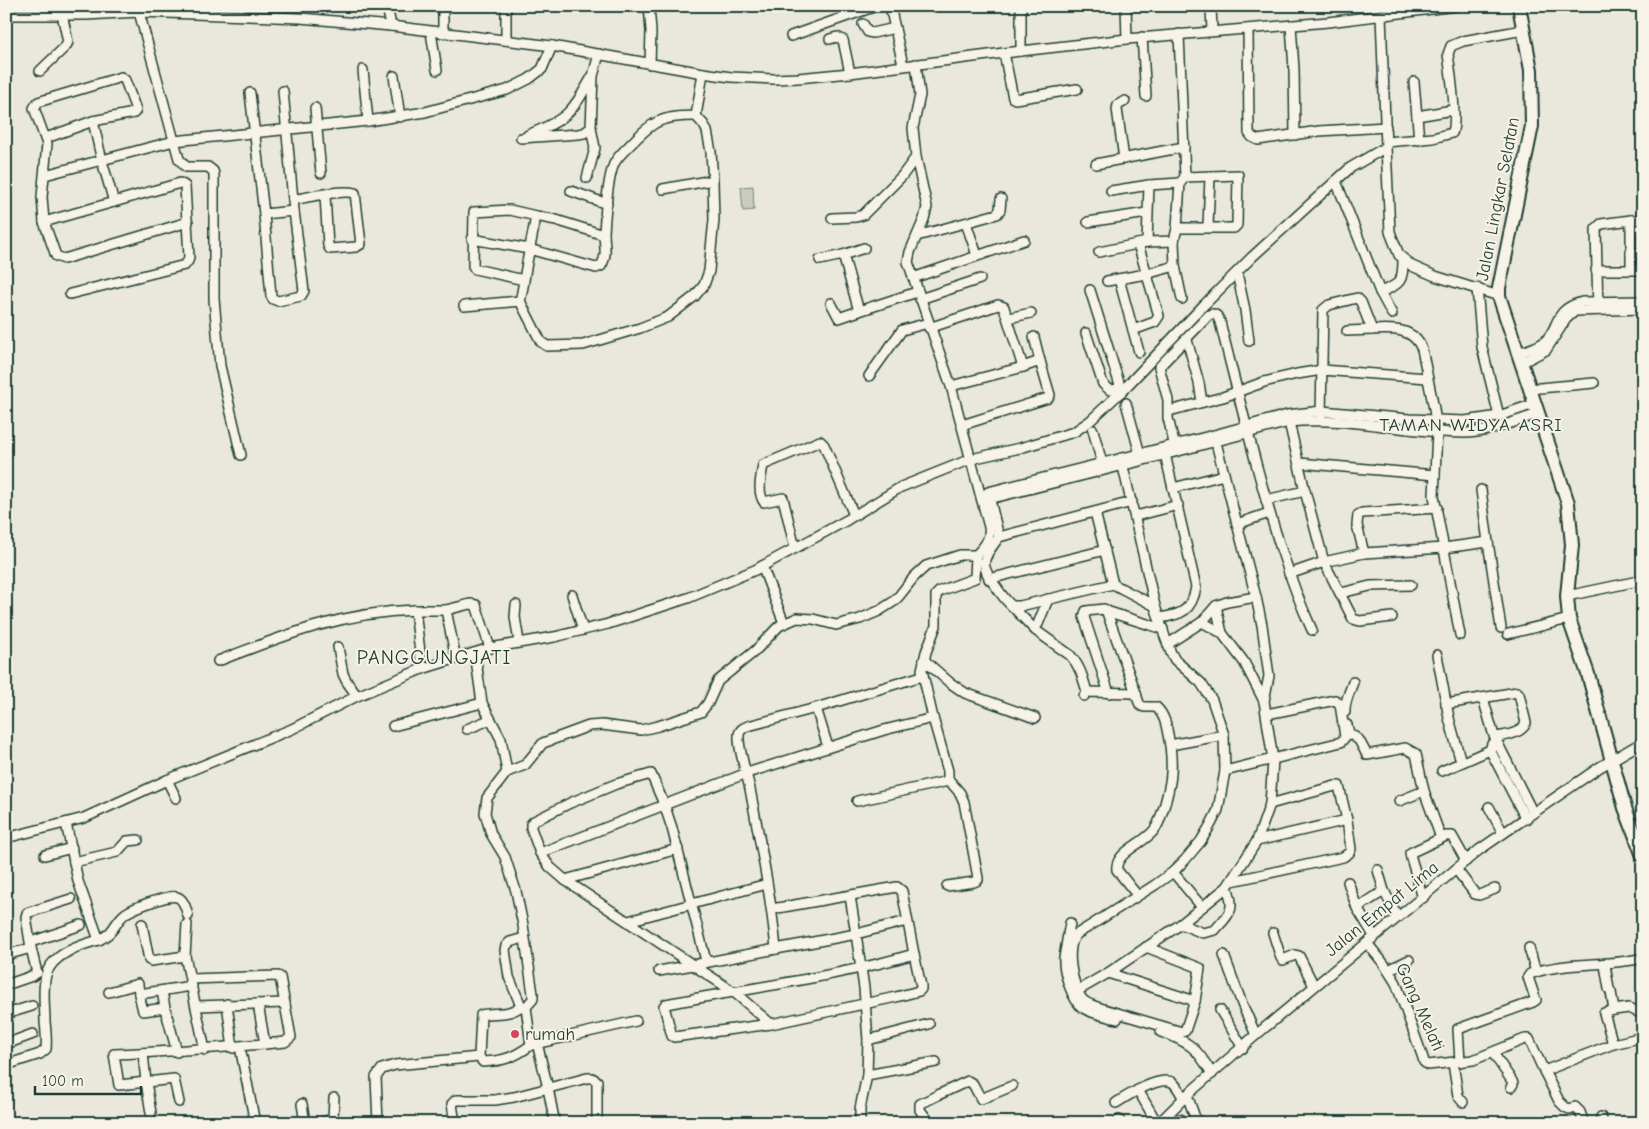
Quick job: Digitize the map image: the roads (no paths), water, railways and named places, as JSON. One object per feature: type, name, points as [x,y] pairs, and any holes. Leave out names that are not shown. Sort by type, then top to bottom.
[{"type":"highway","points":[[1509,6],[1513,9],[1522,26]]},
{"type":"highway","name":"Jalan Lingkar Selatan","points":[[1519,6],[1531,70],[1532,126],[1506,244],[1498,296],[1568,503],[1572,545],[1567,596],[1569,620],[1586,666],[1624,808],[1643,856]]},
{"type":"highway","points":[[1522,26],[1528,6]]},
{"type":"street","points":[[268,6],[273,16]]},
{"type":"street","points":[[273,16],[275,6]]},
{"type":"street","points":[[387,6],[391,26]]},
{"type":"street","points":[[443,6],[443,33]]},
{"type":"street","points":[[506,6],[506,40]]},
{"type":"street","points":[[649,6],[651,31],[650,64]]},
{"type":"street","points":[[791,36],[876,6]]},
{"type":"street","points":[[890,6],[903,65]]},
{"type":"street","points":[[1021,6],[1022,51]]},
{"type":"street","points":[[1126,6],[1127,38]]},
{"type":"street","points":[[1210,6],[1212,31]]},
{"type":"street","points":[[6,15],[86,15],[139,12],[273,16],[391,26],[506,40],[552,46],[703,73],[731,77],[774,79],[850,73],[1127,38],[1291,25],[1456,6]]},
{"type":"street","points":[[139,12],[182,165],[190,168],[208,167],[214,174],[214,299],[220,366],[241,455]]},
{"type":"street","points":[[40,71],[68,42],[62,14]]},
{"type":"street","points":[[1381,15],[1390,232],[1396,249],[1403,259],[1412,266],[1435,276],[1498,296]]},
{"type":"street","points":[[863,24],[868,32],[895,28]]},
{"type":"street","points":[[1291,25],[1295,135]]},
{"type":"street","points":[[6,838],[84,818],[167,780],[292,729],[357,696],[422,669],[490,648],[583,630],[688,598],[762,566],[901,487],[971,460],[1074,432],[1090,421],[1203,306],[1350,168],[1386,145],[1446,136],[1452,133],[1455,128],[1448,54],[1451,46],[1463,41],[1522,26]]},
{"type":"street","points":[[1248,29],[1250,136],[1258,140],[1350,128],[1386,127]]},
{"type":"street","points":[[431,32],[437,70]]},
{"type":"street","points":[[1179,34],[1184,147],[1178,228],[1174,241],[1175,266],[1182,299]]},
{"type":"street","points":[[830,39],[837,37],[843,40],[850,73]]},
{"type":"street","points":[[1142,37],[1146,96]]},
{"type":"street","points":[[45,175],[174,141],[317,127],[400,117],[425,112],[507,90],[518,85],[542,69],[552,46]]},
{"type":"street","points":[[1004,53],[1012,96],[1015,99],[1077,88]]},
{"type":"street","points":[[587,178],[595,148],[591,128],[593,76],[599,54]]},
{"type":"street","points":[[916,64],[920,95],[913,128],[916,157],[927,207],[908,257],[928,326],[962,425],[990,532],[988,541],[976,555],[975,578],[936,595],[936,626],[924,660],[922,676],[948,771],[948,780],[964,802],[978,878],[974,882],[947,886]]},
{"type":"street","points":[[363,70],[368,121]]},
{"type":"street","points":[[696,116],[703,73]]},
{"type":"street","points":[[394,76],[400,117]]},
{"type":"street","points":[[591,128],[584,133],[578,134],[521,138],[556,123],[569,113],[593,76]]},
{"type":"street","points":[[46,138],[94,121],[135,112],[125,80],[121,78],[38,102],[34,108],[46,138],[45,175],[42,197],[44,222],[56,256],[64,259],[188,222]]},
{"type":"street","points":[[1414,82],[1419,140]]},
{"type":"street","points":[[250,92],[271,296],[278,301],[303,294],[283,91]]},
{"type":"street","points":[[1124,159],[1117,109],[1118,105],[1125,101]]},
{"type":"street","points":[[315,108],[321,173]]},
{"type":"street","points":[[1417,116],[1453,110]]},
{"type":"street","points":[[536,216],[520,301],[541,342],[547,346],[583,345],[640,328],[668,317],[695,296],[704,285],[708,271],[714,220],[711,152],[707,131],[696,116]]},
{"type":"street","points":[[472,238],[529,249],[596,268],[601,266],[606,253],[604,235],[614,165],[646,128],[662,119],[696,116]]},
{"type":"street","points":[[94,121],[102,161],[114,202]]},
{"type":"street","points":[[1096,164],[1184,147]]},
{"type":"street","points":[[832,218],[863,215],[902,176],[916,157]]},
{"type":"street","points":[[1111,191],[1210,176],[1236,174],[1239,177],[1236,227],[1178,228]]},
{"type":"street","points":[[1208,227],[1210,176]]},
{"type":"street","points":[[663,189],[713,180]]},
{"type":"street","points":[[1336,181],[1380,292],[1392,314]]},
{"type":"street","points":[[44,222],[176,184],[183,184],[186,192],[189,257],[185,265],[70,294]]},
{"type":"street","points":[[1133,330],[1155,322],[1159,316],[1146,274],[1143,243],[1149,185]]},
{"type":"street","points":[[571,191],[607,204]]},
{"type":"street","points":[[293,200],[325,194],[355,193],[361,244],[359,246],[334,248],[328,246],[325,194]]},
{"type":"street","points":[[917,236],[997,214],[1000,210],[1001,198]]},
{"type":"street","points":[[524,280],[475,269],[472,263],[474,212],[510,210],[556,220],[604,235]]},
{"type":"street","points":[[264,214],[294,211]]},
{"type":"street","points":[[1088,222],[1147,214]]},
{"type":"street","points":[[1598,306],[1596,270],[1597,227],[1601,224],[1643,219]]},
{"type":"street","points":[[1631,220],[1631,269]]},
{"type":"street","points":[[966,223],[977,255]]},
{"type":"street","points":[[913,278],[1024,240]]},
{"type":"street","points":[[1099,252],[1143,243],[1174,241]]},
{"type":"street","points":[[820,260],[864,248]]},
{"type":"street","points":[[1631,254],[1643,253]]},
{"type":"street","points":[[843,255],[859,311]]},
{"type":"street","points":[[1380,292],[1396,286],[1400,282],[1403,259]]},
{"type":"street","points":[[1107,281],[1146,274],[1175,266]]},
{"type":"street","points":[[1596,270],[1643,270]]},
{"type":"street","points":[[1237,273],[1249,341]]},
{"type":"street","points":[[831,304],[839,318],[980,279]]},
{"type":"street","points":[[1119,279],[1139,352]]},
{"type":"street","points":[[1477,288],[1482,347],[1499,416]]},
{"type":"street","points":[[1090,290],[1121,391]]},
{"type":"street","points":[[1321,421],[1322,314],[1325,306],[1357,298],[1362,302],[1372,330]]},
{"type":"street","points":[[464,306],[520,301]]},
{"type":"street","points":[[1598,306],[1643,301]]},
{"type":"street","points":[[1519,358],[1543,343],[1567,307],[1582,302],[1598,306],[1643,309]]},
{"type":"street","points":[[869,376],[902,330],[928,326],[998,305],[1004,307],[1023,367]]},
{"type":"street","points":[[1008,318],[1031,313]]},
{"type":"street","points":[[1175,448],[1168,418],[1168,400],[1159,367],[1209,315],[1213,314],[1217,316],[1269,513],[1289,574],[1312,630]]},
{"type":"street","points":[[1347,331],[1400,330],[1415,338],[1422,349],[1437,431],[1434,496],[1460,635]]},
{"type":"street","points":[[1086,333],[1103,384],[1110,390],[1121,391]]},
{"type":"street","points":[[962,425],[1048,398],[1050,389],[1034,337]]},
{"type":"street","points":[[1186,340],[1202,402]]},
{"type":"street","points":[[950,386],[1040,361]]},
{"type":"street","points":[[1169,412],[1238,393],[1273,379],[1322,370],[1427,378]]},
{"type":"street","points":[[1530,389],[1594,383]]},
{"type":"street","points":[[1126,403],[1140,454]]},
{"type":"street","points":[[1247,430],[1287,415],[1322,411],[1470,421],[1536,409]]},
{"type":"street","points":[[988,496],[1102,463],[1122,462],[1140,454],[1289,422],[1321,421],[1466,433],[1481,431],[1536,409]]},
{"type":"street","points":[[1289,422],[1324,562],[1353,619],[1356,621],[1392,617]]},
{"type":"street","points":[[1093,430],[1102,463]]},
{"type":"street","points":[[1215,438],[1256,597],[1268,676],[1264,701]]},
{"type":"street","points":[[795,548],[783,498],[768,502],[762,501],[760,485],[764,465],[820,441],[831,461],[854,515]]},
{"type":"street","points":[[988,496],[1122,462],[1165,454],[1175,448]]},
{"type":"street","points":[[1159,618],[1176,616],[1182,613],[1193,599],[1196,588],[1165,454]]},
{"type":"street","points":[[1122,462],[1136,516],[1155,606],[1175,660],[1195,677],[1212,700],[1224,735],[1225,771],[1218,810],[1201,841],[1174,872],[1074,936],[1070,950],[1072,972],[1077,990],[1084,1001],[1089,1004],[1182,1032],[1185,1031],[1195,1001],[1200,968],[1146,946]]},
{"type":"street","points":[[1299,463],[1435,480]]},
{"type":"street","points":[[1174,488],[1224,475]]},
{"type":"street","points":[[1481,490],[1504,631],[1569,620]]},
{"type":"street","points":[[1266,500],[1305,491]]},
{"type":"street","points":[[988,496],[999,537]]},
{"type":"street","points":[[1132,502],[999,537],[984,562],[984,568],[989,579],[1035,630],[1075,660],[1083,675],[1086,694],[1136,693]]},
{"type":"street","points":[[1136,516],[1178,505]]},
{"type":"street","points":[[1364,553],[1357,525],[1358,515],[1362,513],[1436,508]]},
{"type":"street","points":[[1095,512],[1113,584]]},
{"type":"street","points":[[1237,524],[1269,513]]},
{"type":"street","points":[[1289,574],[1324,562],[1364,553],[1444,548],[1488,542]]},
{"type":"street","points":[[989,579],[1105,550]]},
{"type":"street","points":[[636,1021],[534,1044],[505,1060],[483,1062],[478,1057],[481,1015],[510,1013],[533,999],[519,904],[503,852],[491,834],[485,814],[487,798],[507,772],[525,765],[543,742],[595,724],[641,730],[701,712],[708,703],[718,681],[755,651],[784,622],[804,618],[836,625],[860,619],[879,611],[893,602],[926,566],[960,555],[976,555]]},
{"type":"street","points":[[762,566],[784,622]]},
{"type":"street","points":[[1567,596],[1643,580]]},
{"type":"street","points":[[1012,606],[1020,606],[1113,584],[1155,606]]},
{"type":"street","points":[[1341,593],[1370,586],[1411,585]]},
{"type":"street","points":[[572,595],[583,630]]},
{"type":"street","points":[[1168,644],[1202,622],[1216,606],[1256,597]]},
{"type":"street","points":[[1038,624],[1048,599]]},
{"type":"street","points":[[218,660],[297,631],[332,621],[385,611],[446,610],[470,604],[476,605],[490,648]]},
{"type":"street","points":[[516,605],[515,617],[519,642]]},
{"type":"street","points":[[1216,606],[1222,633]]},
{"type":"street","points":[[1109,693],[1084,614],[1086,611],[1103,609],[1163,630]]},
{"type":"street","points":[[415,610],[422,669]]},
{"type":"street","points":[[446,610],[456,659]]},
{"type":"street","points":[[1106,611],[1141,706],[1144,709],[1156,707],[1165,720],[1172,760],[1171,784],[1159,822],[1150,835],[1117,861],[1116,870],[1137,895]]},
{"type":"street","points":[[1077,990],[1181,924],[1229,884],[1257,841],[1270,804],[1273,760],[1264,701],[1240,656],[1222,633],[1202,622]]},
{"type":"street","points":[[338,647],[343,674],[357,696]]},
{"type":"street","points":[[476,653],[482,704],[501,739],[507,772]]},
{"type":"street","points":[[1437,655],[1446,704],[1461,762]]},
{"type":"street","points":[[924,660],[949,682],[965,692],[1035,718]]},
{"type":"street","points":[[776,949],[772,909],[739,738],[742,729],[922,676]]},
{"type":"street","points":[[1254,680],[1268,676]]},
{"type":"street","points":[[1353,682],[1349,697],[1344,704],[1349,733],[1359,740],[1367,755],[1405,748],[1416,754],[1424,791],[1441,838]]},
{"type":"street","points":[[1446,704],[1514,692],[1520,694],[1526,723],[1525,727],[1519,731],[1495,737]]},
{"type":"street","points":[[1483,698],[1492,733],[1530,816]]},
{"type":"street","points":[[1225,771],[1343,741],[1345,736],[1340,704],[1335,700],[1267,714]]},
{"type":"street","points":[[393,726],[482,704]]},
{"type":"street","points":[[816,708],[828,747]]},
{"type":"street","points":[[540,853],[747,773],[884,730],[933,718]]},
{"type":"street","points":[[467,729],[489,720]]},
{"type":"street","points":[[1170,745],[1224,735]]},
{"type":"street","points":[[1442,771],[1490,750],[1495,737]]},
{"type":"street","name":"Jalan Empat Lima","points":[[1158,1123],[1256,1035],[1466,861],[1503,833],[1612,760],[1643,742]]},
{"type":"street","points":[[1490,750],[1530,816]]},
{"type":"street","points":[[706,961],[678,849],[664,804],[651,774],[616,784],[570,803],[531,824],[540,853],[550,867],[564,880],[734,992],[771,1024]]},
{"type":"street","points":[[167,780],[176,798]]},
{"type":"street","points":[[857,801],[948,780]]},
{"type":"street","points":[[1229,884],[1343,857],[1351,849],[1339,786],[1270,804]]},
{"type":"street","points":[[1399,801],[1424,791]]},
{"type":"street","points":[[1490,807],[1503,833]]},
{"type":"street","points":[[1257,841],[1347,820]]},
{"type":"street","points":[[66,823],[78,881],[99,940]]},
{"type":"street","points":[[1423,898],[1410,853],[1441,838],[1452,836],[1466,861]]},
{"type":"street","points":[[74,862],[117,852],[127,842],[138,840]]},
{"type":"street","points":[[45,855],[72,848]]},
{"type":"street","points":[[564,880],[678,849]]},
{"type":"street","points":[[1456,869],[1475,894],[1479,895],[1495,889]]},
{"type":"street","points":[[1378,870],[1384,891],[1398,917]]},
{"type":"street","points":[[1174,872],[1202,907]]},
{"type":"street","name":"Gang Melati","points":[[1348,882],[1370,939],[1400,991],[1424,1062],[1428,1065],[1456,1062]]},
{"type":"street","points":[[628,921],[767,884]]},
{"type":"street","points":[[1181,924],[1203,933],[1215,930],[1232,909],[1229,884]]},
{"type":"street","points":[[772,909],[897,887],[902,891],[906,921],[914,954],[921,989],[896,997],[771,1024],[673,1037],[664,1006],[666,1004],[861,967],[914,954]]},
{"type":"street","points":[[1357,908],[1384,891]]},
{"type":"street","points":[[6,1066],[40,1054],[46,1049],[44,996],[48,970],[55,961],[78,946],[108,936],[126,913],[142,905],[175,896],[185,905],[188,920],[185,956],[205,1050]]},
{"type":"street","points":[[850,896],[861,967],[868,1040],[860,1123]]},
{"type":"street","points":[[6,985],[37,973],[26,917],[27,913],[71,899]]},
{"type":"street","points":[[659,971],[856,934],[906,921]]},
{"type":"street","points":[[1070,923],[1064,960],[1068,982],[1077,1002],[1082,1008],[1176,1037],[1195,1048],[1202,1055],[1212,1074]]},
{"type":"street","points":[[142,924],[149,960],[185,956]]},
{"type":"street","points":[[6,955],[81,925]]},
{"type":"street","points":[[1274,933],[1281,958],[1283,960],[1295,955],[1299,956],[1314,986]]},
{"type":"street","points":[[524,938],[510,942],[506,946],[509,977],[523,1006],[548,1088],[554,1119]]},
{"type":"street","points":[[1529,948],[1536,972]]},
{"type":"street","points":[[1224,955],[1256,1035]]},
{"type":"street","points":[[1463,1102],[1459,1100],[1458,1096],[1456,1062],[1458,1029],[1536,1000],[1528,975],[1564,967],[1605,964],[1643,958]]},
{"type":"street","points":[[1388,970],[1409,960]]},
{"type":"street","points":[[1605,964],[1614,1010]]},
{"type":"street","points":[[1108,972],[1195,1001]]},
{"type":"street","points":[[139,994],[162,991],[192,982],[278,976],[282,980],[292,1038],[285,1042],[205,1050],[114,1054],[119,1084],[174,1079],[180,1102]]},
{"type":"street","points":[[109,992],[138,984],[143,1011],[165,1008]]},
{"type":"street","points":[[162,991],[176,1052]]},
{"type":"street","points":[[196,1006],[285,1003]]},
{"type":"street","points":[[227,1004],[255,1123]]},
{"type":"street","points":[[258,1004],[264,1044]]},
{"type":"street","points":[[6,1014],[32,1006]]},
{"type":"street","points":[[1613,1044],[1604,1013],[1629,1008],[1643,1014]]},
{"type":"street","points":[[1220,1010],[1243,1048]]},
{"type":"street","points":[[868,1040],[929,1024]]},
{"type":"street","points":[[6,1044],[33,1034]]},
{"type":"street","points":[[1544,1071],[1613,1044],[1643,1037]]},
{"type":"street","points":[[1456,1062],[1473,1060],[1529,1039],[1562,1104],[1569,1109],[1575,1107],[1584,1123]]},
{"type":"street","points":[[143,1053],[151,1113]]},
{"type":"street","points":[[1493,1053],[1512,1081],[1511,1087]]},
{"type":"street","points":[[378,1123],[376,1077],[382,1069],[395,1065],[478,1057]]},
{"type":"street","points":[[866,1075],[936,1062]]},
{"type":"street","points":[[455,1123],[452,1104],[456,1100],[496,1100],[514,1097],[587,1078],[597,1081],[597,1123]]},
{"type":"street","points":[[930,1123],[920,1110],[920,1104],[938,1094],[968,1081],[973,1084],[981,1099],[1012,1086]]},
{"type":"street","points":[[1116,1103],[1150,1084],[1172,1082],[1186,1097],[1197,1123]]},
{"type":"street","points":[[1138,1090],[1158,1123]]},
{"type":"street","points":[[320,1123],[333,1119],[334,1098]]},
{"type":"street","points":[[302,1104],[305,1123]]},
{"type":"street","points":[[1173,1123],[1180,1119],[1185,1123]]},
{"type":"place","name":"rumah","points":[[515,1034]]},
{"type":"district","name":"TAMAN WIDYA ASRI","points":[[1471,425]]},
{"type":"district","name":"PANGGUNGJATI","points":[[434,657]]}]
